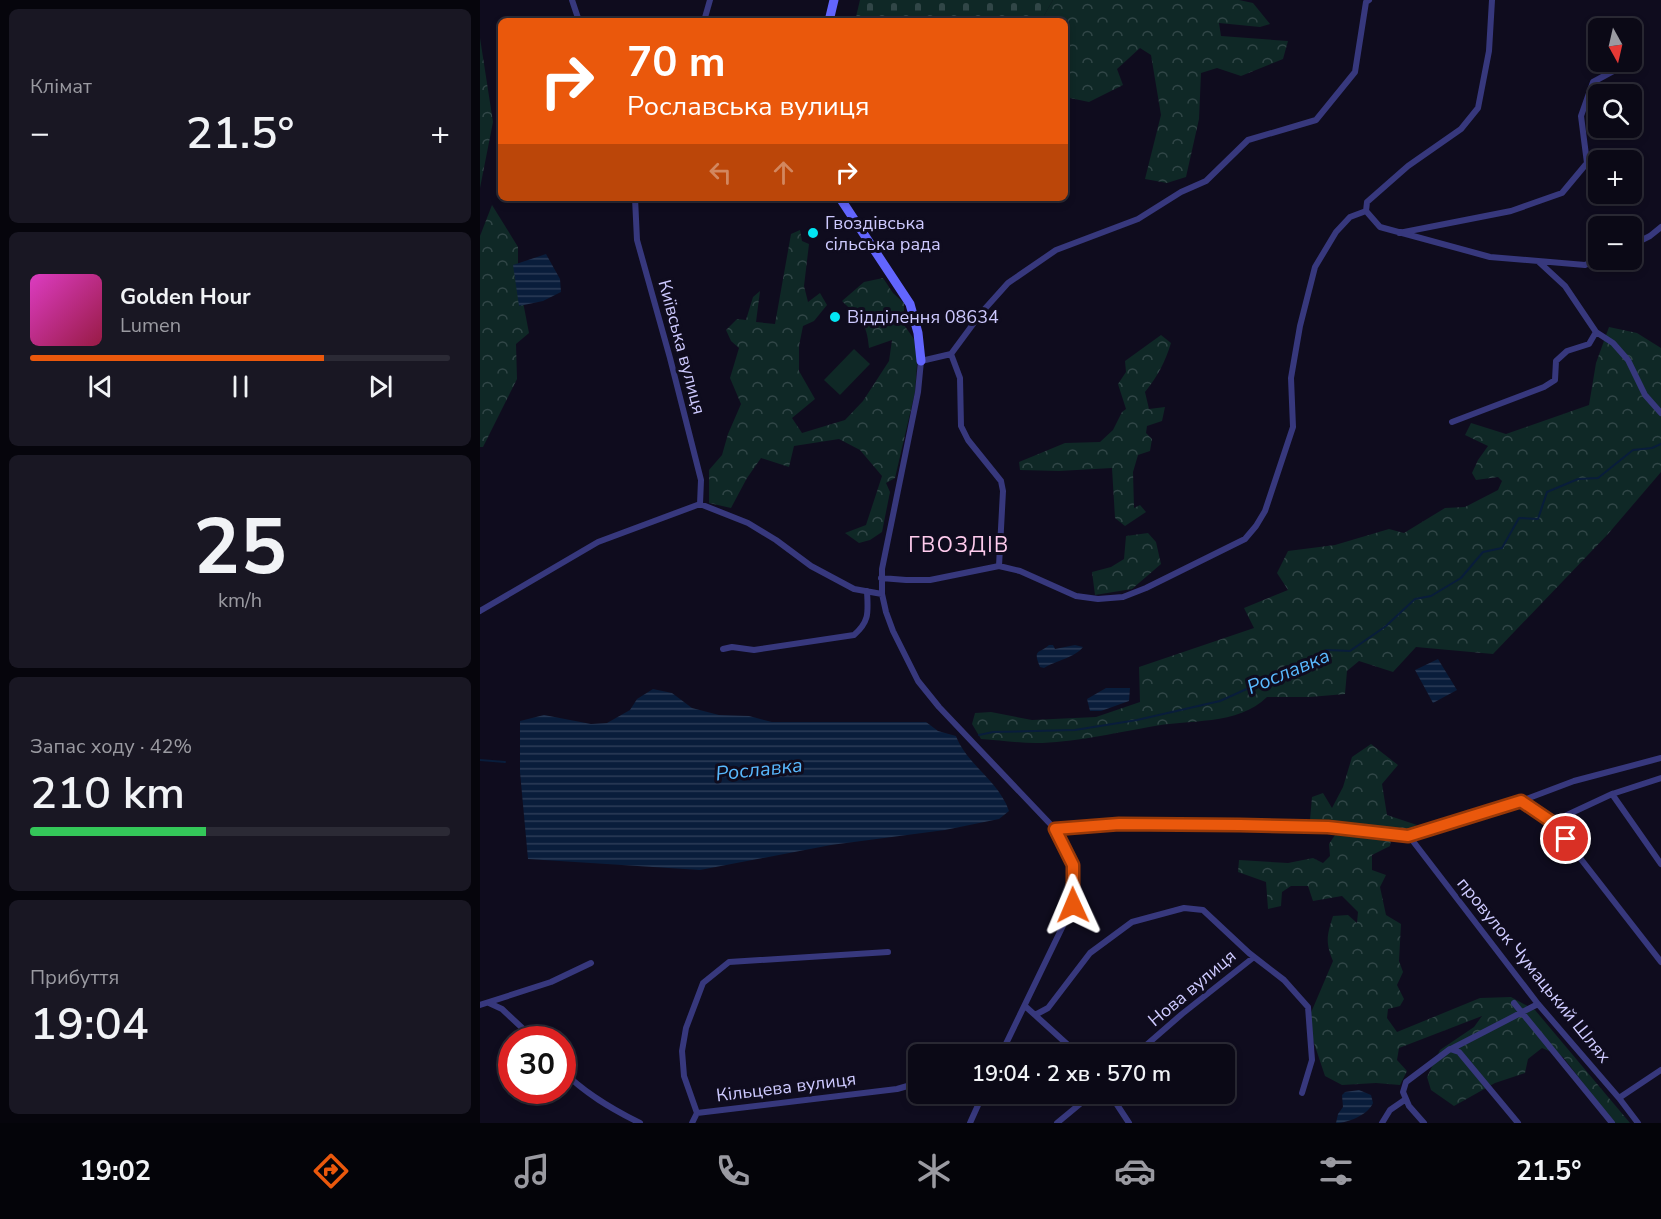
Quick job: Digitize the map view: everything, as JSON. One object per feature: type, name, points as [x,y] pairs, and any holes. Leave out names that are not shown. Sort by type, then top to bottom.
[{"type":"street","points":[[572,0],[578,18]]},
{"type":"street","points":[[705,18],[710,0]]},
{"type":"street","points":[[830,18],[834,0]]},
{"type":"street","points":[[921,361],[951,354],[982,312],[1008,283],[1056,250],[1138,219],[1181,192],[1206,181],[1248,140],[1316,120],[1355,72],[1366,2],[1369,0]]},
{"type":"street","points":[[1492,0],[1489,51],[1478,108],[1461,129],[1408,166],[1367,202],[1366,211],[1380,227],[1490,257],[1588,264]]},
{"type":"street","points":[[1399,233],[1511,211],[1562,193],[1587,163],[1581,116],[1593,82],[1612,72]]},
{"type":"street","name":"Київська вулиця","points":[[635,201],[637,240],[701,480],[700,504]]},
{"type":"street","points":[[842,201],[910,304],[918,333],[921,361],[918,392],[881,578],[882,594],[893,632],[918,681],[928,694],[1055,829],[1073,865],[1073,905],[1006,1044]]},
{"type":"street","points":[[881,578],[930,580],[999,566],[1020,571],[1076,596],[1098,599],[1123,597],[1245,539],[1265,511],[1293,427],[1291,378],[1300,326],[1315,267],[1336,232],[1350,216],[1366,211]]},
{"type":"street","points":[[1642,240],[1661,227]]},
{"type":"street","points":[[1539,262],[1565,286],[1596,332],[1613,343],[1628,360],[1645,395],[1661,413]]},
{"type":"street","points":[[1452,422],[1544,387],[1555,380],[1556,361],[1567,351],[1589,344],[1596,332]]},
{"type":"street","points":[[951,354],[960,378],[961,426],[968,440],[1001,481],[1003,491],[999,566]]},
{"type":"street","points":[[480,611],[598,542],[700,504],[748,523],[777,540],[811,566],[854,589],[882,594]]},
{"type":"street","points":[[723,649],[732,647],[754,650],[854,636],[865,625],[868,611],[867,591]]},
{"type":"street","points":[[1055,829],[1119,824],[1251,825],[1328,827],[1408,836],[1521,801],[1574,781],[1661,758]]},
{"type":"street","points":[[1552,822],[1612,794],[1661,778]]},
{"type":"street","points":[[1612,794],[1661,864]]},
{"type":"street","points":[[1521,801],[1552,822],[1661,962]]},
{"type":"street","name":"провулок Чумацький Шлях","points":[[1408,836],[1538,1004],[1638,1123]]},
{"type":"street","points":[[1035,1016],[1048,1008],[1090,952],[1132,922],[1184,908],[1203,910],[1254,957]]},
{"type":"street","name":"Кільцева вулиця","points":[[888,952],[729,962],[703,983],[687,1028],[682,1051],[684,1076],[697,1113],[908,1086]]},
{"type":"street","name":"Нова вулиця","points":[[1148,1044],[1254,957],[1284,980],[1308,1007],[1312,1060],[1302,1093]]},
{"type":"street","points":[[480,1005],[551,982],[591,963]]},
{"type":"street","points":[[489,1003],[502,1009],[520,1026]]},
{"type":"street","points":[[1514,1003],[1612,1123]]},
{"type":"street","points":[[1424,1123],[1409,1106],[1403,1092],[1406,1082],[1450,1049],[1538,1004]]},
{"type":"street","points":[[1025,1006],[1067,1044]]},
{"type":"street","points":[[1450,1049],[1459,1052],[1518,1123]]},
{"type":"street","points":[[1619,1098],[1661,1070]]},
{"type":"street","points":[[576,1083],[612,1109],[640,1123]]},
{"type":"street","points":[[1382,1123],[1390,1110],[1406,1099]]},
{"type":"street","points":[[970,1123],[979,1104]]},
{"type":"street","points":[[1057,1123],[1080,1104]]},
{"type":"street","points":[[1117,1104],[1129,1123]]},
{"type":"street","points":[[692,1123],[697,1113]]},
{"type":"green space","points":[[860,0],[1053,0],[1043,18],[856,18]]},
{"type":"green space","points":[[1053,0],[1239,0],[1253,3],[1270,24],[1260,27],[1219,23],[1221,36],[1288,41],[1283,59],[1241,76],[1217,68],[1201,73],[1199,119],[1186,177],[1167,183],[1145,179],[1161,115],[1151,55],[1140,48],[1117,69],[1123,85],[1089,102],[1068,98],[1068,18],[1043,18]]},
{"type":"green space","points":[[480,38],[493,122],[480,188]]},
{"type":"green space","points":[[492,205],[518,247],[518,276],[529,333],[516,344],[517,379],[483,447],[480,447],[480,236]]},
{"type":"green space","points":[[800,230],[802,241],[809,244],[804,286],[808,302],[820,293],[827,305],[814,321],[803,326],[799,346],[799,371],[815,399],[792,418],[802,433],[845,420],[863,401],[889,361],[892,340],[869,348],[862,322],[842,301],[864,282],[883,278],[893,293],[904,303],[904,325],[914,339],[917,364],[915,392],[895,478],[886,483],[890,492],[882,532],[870,540],[859,543],[845,533],[866,525],[882,476],[860,450],[839,439],[794,446],[789,467],[761,458],[731,508],[709,503],[709,470],[722,455],[741,404],[730,378],[739,348],[731,341],[726,330],[737,319],[746,320],[753,297],[760,291],[756,322],[775,324],[791,234]]},
{"type":"green space","points":[[1609,327],[1637,333],[1661,348],[1661,472],[1608,534],[1493,654],[1416,647],[1393,672],[1359,661],[1347,671],[1345,694],[1267,697],[1242,713],[1227,717],[1050,743],[981,739],[972,724],[975,713],[991,712],[1032,720],[1096,717],[1140,702],[1139,667],[1254,628],[1244,608],[1288,590],[1277,573],[1288,551],[1335,545],[1389,529],[1404,533],[1445,508],[1465,507],[1498,490],[1502,481],[1498,477],[1476,480],[1472,473],[1488,446],[1465,435],[1471,423],[1506,434],[1589,405],[1596,363]]},
{"type":"green space","points":[[1161,335],[1171,343],[1161,369],[1145,392],[1149,409],[1165,407],[1162,421],[1147,426],[1146,433],[1152,439],[1150,451],[1138,455],[1133,472],[1134,508],[1140,505],[1146,512],[1125,526],[1115,518],[1112,468],[1059,471],[1020,470],[1019,462],[1065,443],[1100,442],[1113,430],[1122,412],[1126,409],[1118,384],[1126,372],[1125,361]]},
{"type":"green space","points":[[854,349],[870,364],[840,395],[824,380]]},
{"type":"green space","points":[[1148,533],[1156,542],[1161,564],[1132,589],[1095,595],[1092,572],[1111,567],[1124,559],[1126,536]]},
{"type":"green space","points":[[1371,744],[1398,765],[1382,784],[1387,815],[1417,825],[1404,830],[1310,820],[1312,797],[1323,793],[1332,808],[1343,787],[1352,757]]},
{"type":"green space","points":[[1337,832],[1391,840],[1390,846],[1372,855],[1372,870],[1386,875],[1380,887],[1386,915],[1401,924],[1399,961],[1403,972],[1397,985],[1404,999],[1400,1006],[1388,1009],[1387,1018],[1397,1032],[1480,998],[1511,997],[1535,1010],[1630,1123],[1614,1123],[1563,1057],[1542,1048],[1528,1059],[1525,1073],[1495,1083],[1454,1106],[1431,1090],[1427,1077],[1440,1050],[1474,1027],[1482,1016],[1399,1048],[1397,1060],[1407,1071],[1400,1085],[1376,1083],[1342,1085],[1325,1076],[1307,1022],[1333,961],[1328,938],[1333,916],[1348,915],[1357,923],[1358,912],[1342,896],[1313,901],[1308,886],[1291,886],[1282,892],[1281,906],[1268,909],[1266,882],[1238,872],[1239,860],[1288,863],[1313,858],[1323,863],[1330,856],[1329,844]]},
{"type":"water","points":[[546,254],[560,279],[561,292],[543,301],[519,306],[513,265]]},
{"type":"water","points":[[1049,645],[1053,645],[1055,649],[1075,645],[1083,647],[1070,656],[1044,668],[1040,667],[1037,654]]},
{"type":"water","points":[[1438,659],[1457,690],[1433,703],[1415,670]]},
{"type":"water","points":[[1106,688],[1130,688],[1129,701],[1101,711],[1090,711],[1087,699]]},
{"type":"water","points":[[653,689],[672,693],[692,708],[719,715],[749,716],[772,722],[926,722],[938,731],[956,736],[968,756],[998,791],[1009,811],[999,819],[945,830],[831,845],[700,870],[528,859],[520,772],[520,721],[544,715],[591,724],[607,723],[630,710],[637,699]]},
{"type":"water","points":[[1359,1090],[1371,1095],[1373,1103],[1357,1118],[1336,1123],[1343,1107],[1342,1095],[1345,1092]]},
{"type":"waterway","name":"Рославка","points":[[979,735],[993,732],[1075,730],[1137,720],[1220,701],[1327,650],[1350,651],[1386,626],[1415,599],[1431,596],[1461,578],[1483,552],[1502,548],[1519,518],[1538,519],[1547,492],[1578,479],[1598,478],[1633,450],[1652,448],[1661,444]]},
{"type":"waterway","name":"Рославка","points":[[480,760],[505,762]]},
{"type":"place","name":"Гвоздівська сільська рада","points":[[813,233]]},
{"type":"place","name":"Відділення 08634","points":[[835,317]]},
{"type":"district","name":"ГВОЗДІВ","points":[[959,545]]},
{"type":"route","points":[[1073,905],[1073,865],[1055,829],[1119,824],[1240,825],[1328,827],[1408,836],[1521,801],[1552,822],[1566,839]]}]
